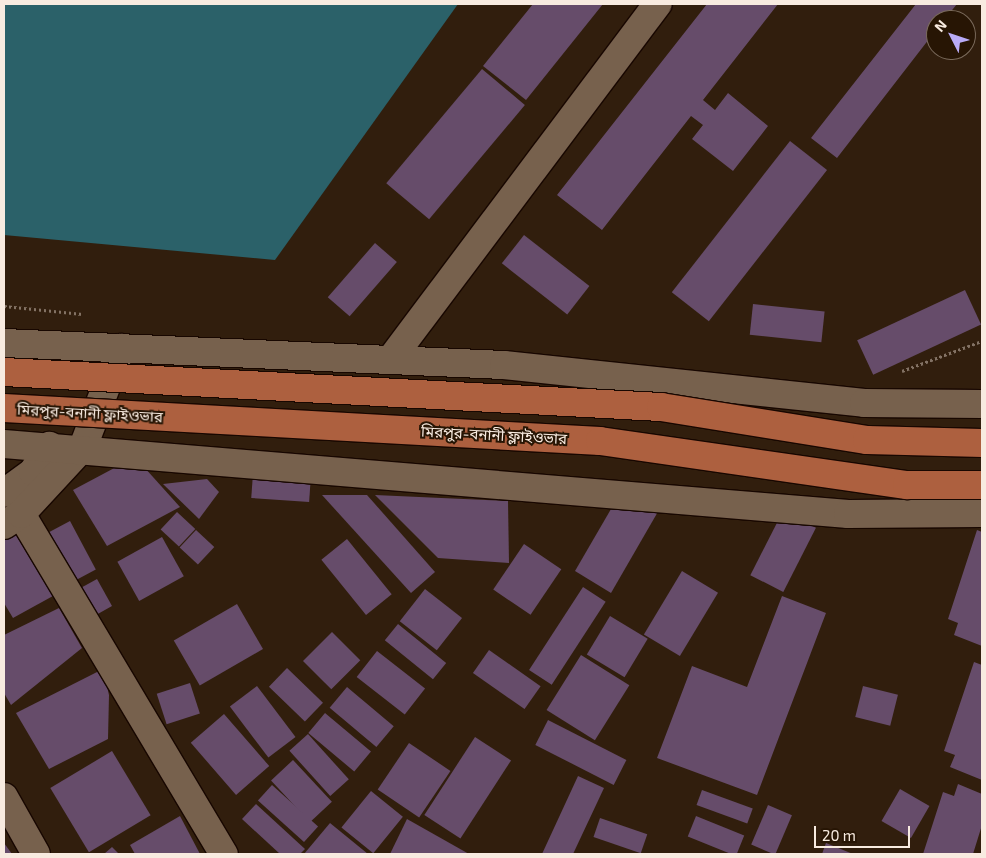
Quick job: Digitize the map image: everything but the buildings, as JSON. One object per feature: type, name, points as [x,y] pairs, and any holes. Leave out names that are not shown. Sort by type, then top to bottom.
[{"type":"main road","points":[[391,359],[658,4]]},
{"type":"main road","points":[[4,343],[504,365],[864,404],[982,404]]},
{"type":"main road","points":[[121,348],[82,447],[12,520],[224,854]]},
{"type":"main road","points":[[4,372],[661,407],[868,440],[982,443]]},
{"type":"main road","name":"মিরপুর-বনানী ফ্লাইওভার","points":[[4,408],[590,440],[908,485],[982,485]]},
{"type":"main road","points":[[4,444],[82,447],[848,514],[982,513]]},
{"type":"main road","points":[[4,493],[33,472],[49,446]]},
{"type":"main road","points":[[4,797],[36,854]]},
{"type":"water","points":[[4,4],[458,4],[275,260],[4,235]]}]
